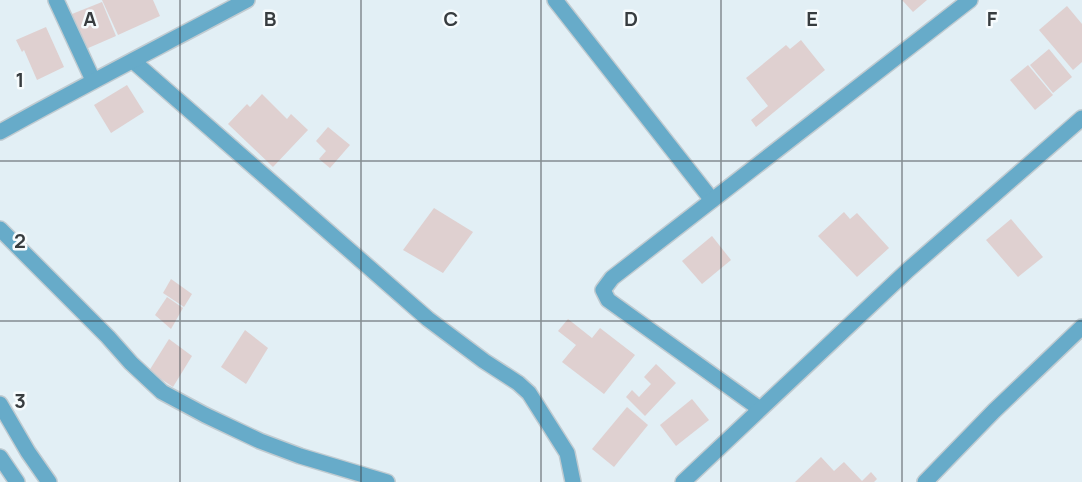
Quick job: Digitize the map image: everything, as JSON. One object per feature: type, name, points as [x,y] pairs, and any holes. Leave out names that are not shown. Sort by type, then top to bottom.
[{"type":"street","points":[[56,0],[93,80]]},
{"type":"street","points":[[0,132],[93,80],[133,62],[248,0]]},
{"type":"street","points":[[555,0],[712,200]]},
{"type":"street","points":[[760,409],[608,300],[603,290],[612,278],[970,0]]},
{"type":"street","points":[[133,62],[428,319],[529,393],[567,453],[573,482]]},
{"type":"street","points":[[683,482],[908,270],[1082,118]]},
{"type":"street","points":[[0,230],[162,392],[260,441],[300,456],[387,482]]},
{"type":"street","points":[[925,482],[1082,327]]},
{"type":"street","points":[[0,404],[28,452],[49,482]]},
{"type":"street","points":[[0,457],[17,482]]},
{"type":"building","points":[[102,0],[153,0],[160,16],[118,35]]},
{"type":"building","points":[[902,0],[927,0],[913,12]]},
{"type":"building","points":[[102,2],[116,36],[86,49],[72,14]]},
{"type":"building","points":[[1067,6],[1082,24],[1082,62],[1073,70],[1039,30]]},
{"type":"building","points":[[46,27],[64,67],[37,80],[24,50],[22,52],[16,40]]},
{"type":"building","points":[[801,40],[825,70],[756,127],[751,120],[768,106],[746,78],[786,45],[790,49]]},
{"type":"building","points":[[1049,49],[1072,77],[1053,93],[1030,65]]},
{"type":"building","points":[[1028,65],[1053,95],[1035,110],[1010,80]]},
{"type":"building","points":[[127,85],[144,112],[111,133],[94,105]]},
{"type":"building","points":[[262,94],[287,119],[291,114],[308,130],[273,167],[228,124],[247,104],[250,107]]},
{"type":"building","points":[[328,127],[350,145],[330,168],[319,159],[326,151],[316,141]]},
{"type":"building","points":[[434,208],[473,232],[443,273],[403,250]]},
{"type":"building","points":[[844,212],[850,219],[857,213],[889,248],[857,277],[818,236]]},
{"type":"building","points":[[1011,219],[1043,257],[1018,277],[986,240]]},
{"type":"building","points":[[712,236],[731,260],[702,284],[682,261]]},
{"type":"building","points":[[171,279],[192,294],[184,307],[163,293]]},
{"type":"building","points":[[167,297],[183,308],[171,329],[155,315]]},
{"type":"building","points":[[568,319],[592,338],[600,328],[635,355],[604,394],[562,362],[576,345],[558,331]]},
{"type":"building","points":[[245,330],[268,348],[246,384],[221,367]]},
{"type":"building","points":[[169,339],[192,356],[173,387],[149,371]]},
{"type":"building","points":[[656,364],[676,383],[645,416],[626,397],[632,390],[639,397],[651,384],[644,377]]},
{"type":"building","points":[[692,399],[709,420],[676,446],[660,425]]},
{"type":"building","points":[[627,407],[648,425],[614,467],[592,449]]},
{"type":"building","points":[[821,457],[834,471],[844,462],[862,481],[871,472],[877,479],[874,482],[795,482]]}]
